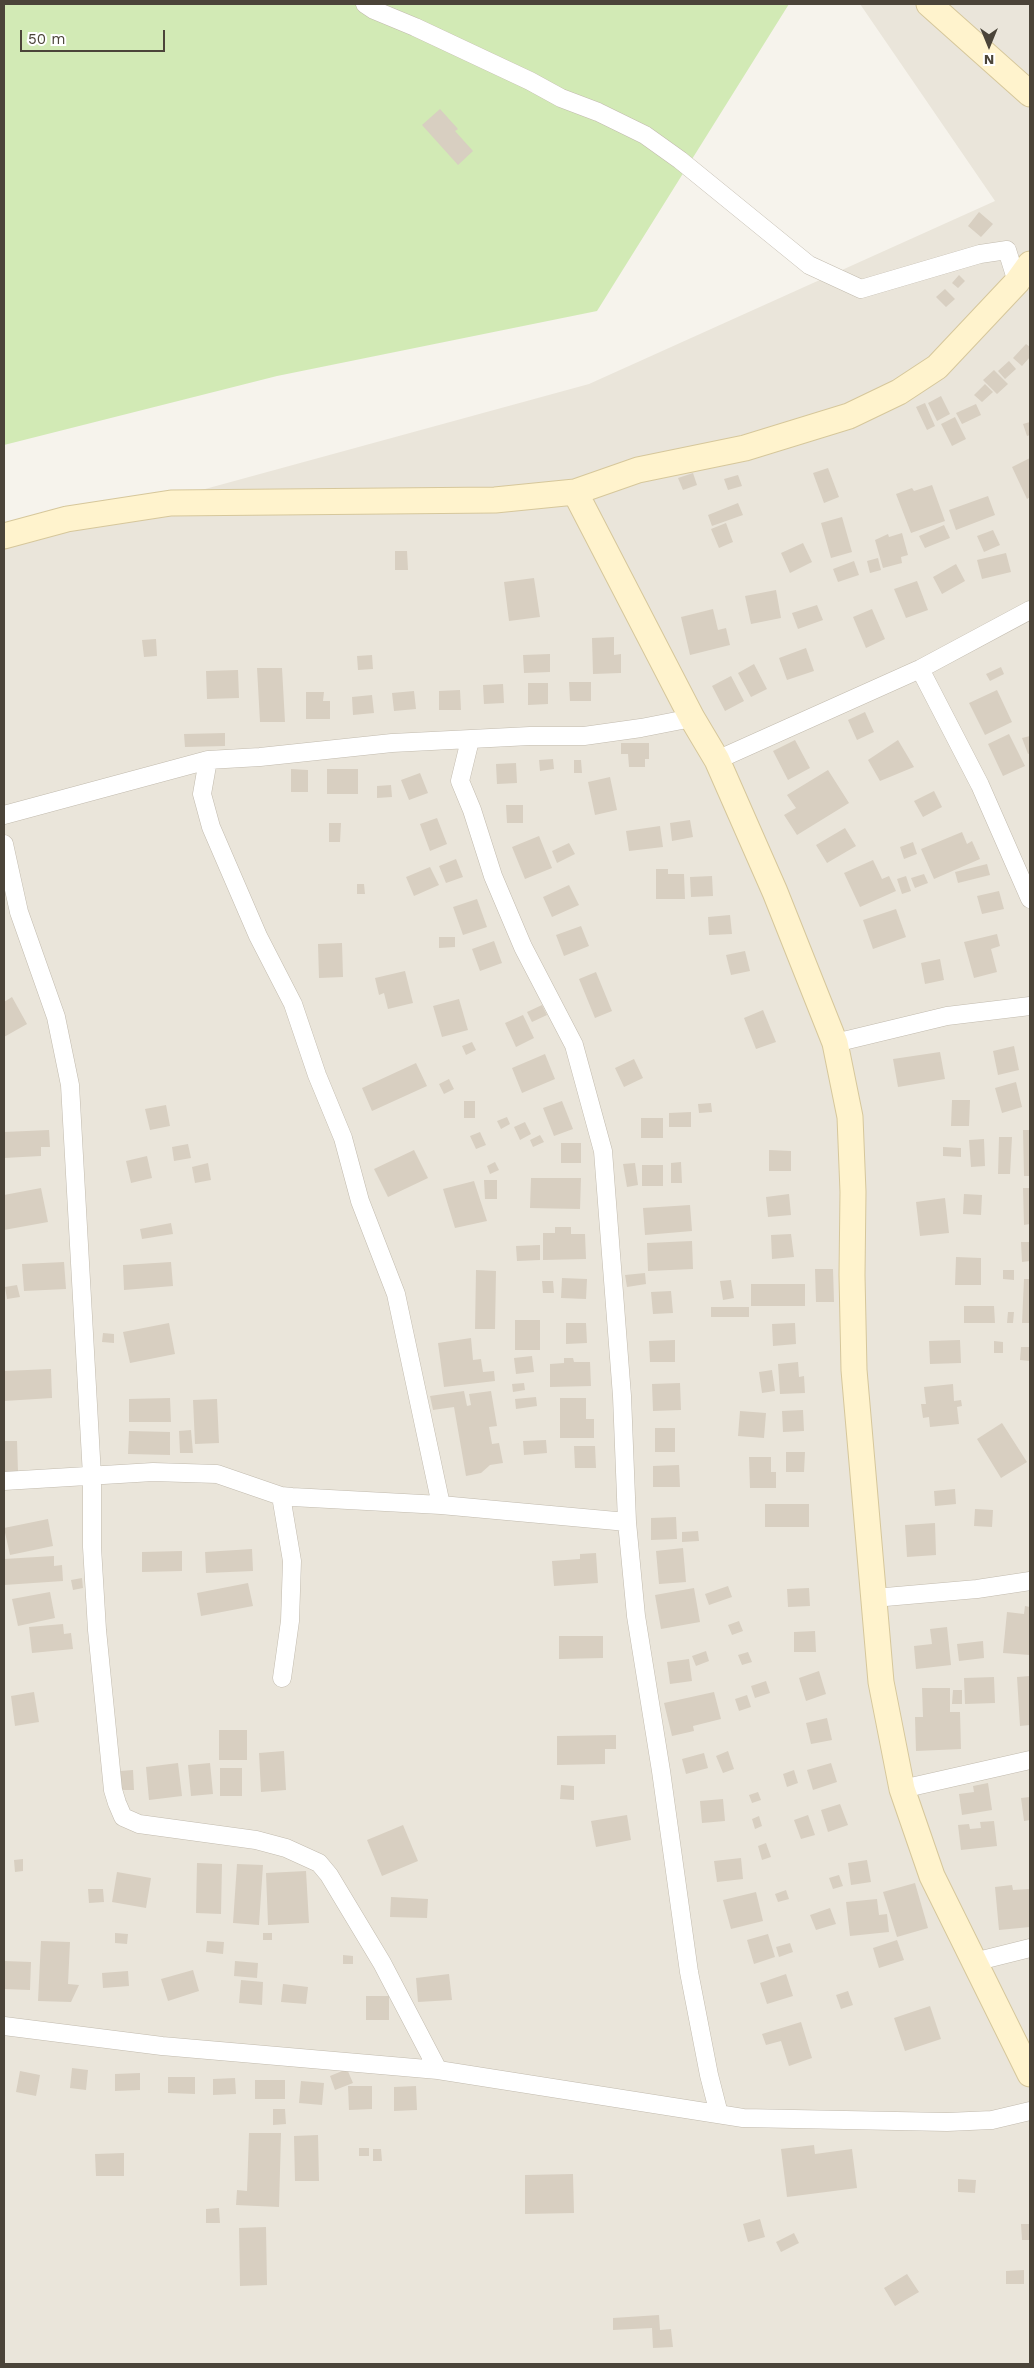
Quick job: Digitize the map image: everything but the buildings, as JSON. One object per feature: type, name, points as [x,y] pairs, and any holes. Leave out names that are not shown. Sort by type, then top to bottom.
[{"type":"street","points":[[4,536],[67,519],[171,503],[495,500],[575,492],[638,470],[745,448],[848,416],[890,396],[937,367],[1024,273],[1007,250],[980,254],[861,289],[809,265],[680,160],[645,135],[598,112],[561,98],[530,81],[416,27],[374,10],[365,4]]},
{"type":"street","points":[[929,4],[1030,94]]},
{"type":"street","points":[[575,492],[692,718],[717,760],[775,892],[835,1043],[850,1117],[854,1192],[854,1370],[881,1682],[902,1789],[932,1876],[1030,2074]]},
{"type":"street","points":[[717,760],[920,669],[1030,610]]},
{"type":"street","points":[[920,669],[980,786],[1030,899]]},
{"type":"street","points":[[4,815],[208,760],[260,757],[392,743],[530,736],[584,736],[692,718]]},
{"type":"street","points":[[470,740],[460,781],[472,810],[493,876],[523,947],[574,1045],[603,1151],[622,1396],[627,1522],[636,1616],[661,1771],[689,1972],[709,2075],[719,2114]]},
{"type":"street","points":[[208,760],[202,794],[211,827],[258,936],[293,1004],[317,1074],[343,1138],[360,1201],[396,1294],[441,1505]]},
{"type":"street","points":[[4,844],[19,912],[56,1017],[70,1085],[92,1476],[92,1547],[96,1630],[113,1790],[123,1817],[139,1824],[161,1828],[194,1830],[256,1840],[286,1848],[320,1863],[382,1963],[438,2070]]},
{"type":"street","points":[[835,1043],[947,1016],[1030,1006]]},
{"type":"street","points":[[4,1481],[153,1472],[217,1474],[281,1496],[441,1505],[627,1522]]},
{"type":"street","points":[[281,1496],[292,1561],[290,1621],[282,1678]]},
{"type":"street","points":[[874,1598],[977,1589],[1030,1581]]},
{"type":"street","points":[[902,1789],[1030,1760]]},
{"type":"street","points":[[974,1962],[1030,1948]]},
{"type":"street","points":[[4,2026],[162,2046],[438,2070],[743,2118],[947,2122],[992,2120],[1030,2111]]},
{"type":"shaded area","points":[[860,4],[1030,4],[1030,2364],[4,2364],[4,544],[589,384],[995,201]]},
{"type":"green space","points":[[4,4],[789,4],[597,311],[277,376],[4,445]]}]
